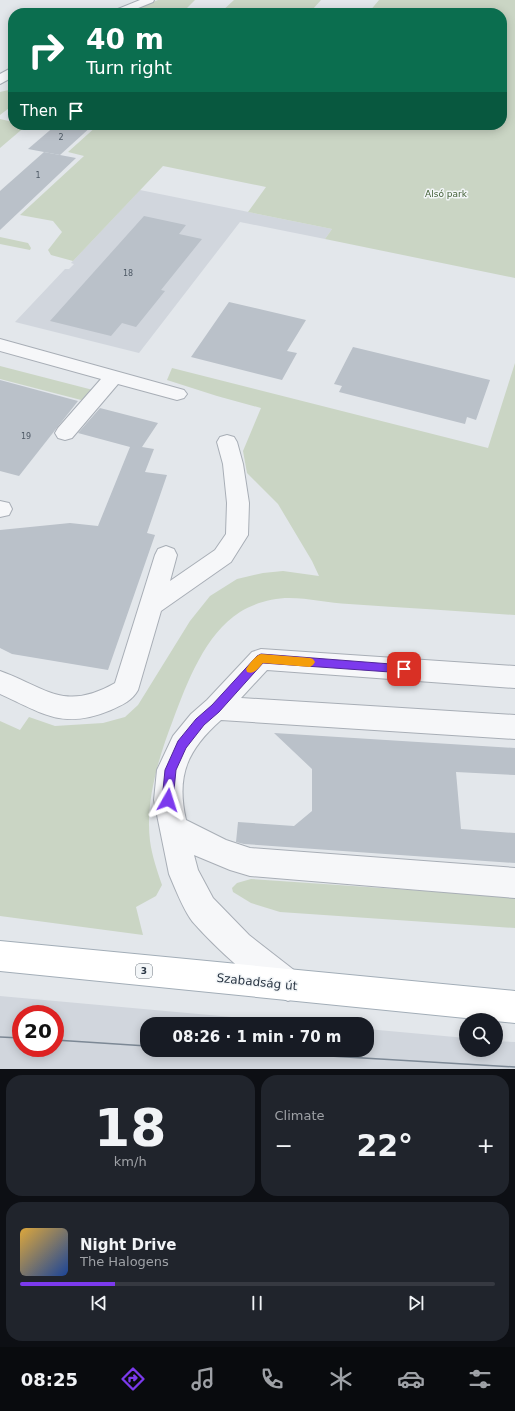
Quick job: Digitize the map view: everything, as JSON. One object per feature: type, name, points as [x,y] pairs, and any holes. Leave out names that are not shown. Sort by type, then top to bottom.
[{"type":"main road","name":"Szabadság út","points":[[0,956],[515,1007]]},
{"type":"street","points":[[129,8],[149,0]]},
{"type":"street","points":[[0,345],[177,394]]},
{"type":"street","points":[[65,433],[114,376]]},
{"type":"street","points":[[151,606],[223,556],[237,535],[238,503],[234,464],[228,442]]},
{"type":"street","points":[[0,682],[59,708],[80,708],[106,701],[125,690],[166,555]]},
{"type":"street","points":[[288,985],[238,946],[202,909],[184,874],[168,800],[171,770],[182,744],[200,722],[216,708],[261,659],[515,677]]},
{"type":"street","points":[[216,708],[515,727]]},
{"type":"street","points":[[173,828],[209,848],[234,858],[250,862],[515,883]]},
{"type":"shaded area","points":[[140,190],[332,229],[325,239],[240,222],[139,353],[15,322],[65,269],[69,269],[74,264],[71,263]]},
{"type":"shaded area","points":[[0,996],[232,1017],[140,1017],[140,1057],[374,1057],[374,1030],[459,1037],[459,1057],[503,1057],[503,1041],[515,1042],[515,1069],[0,1069]]},
{"type":"green space","points":[[158,0],[195,0],[187,8],[137,8]]},
{"type":"green space","points":[[234,0],[321,0],[314,8],[225,8]]},
{"type":"green space","name":"Alsó park","points":[[379,0],[515,0],[515,278],[325,239],[332,229],[248,212],[266,187],[163,166],[73,261],[51,255],[48,250],[62,232],[53,221],[20,215],[84,156],[68,152],[92,130],[507,130],[507,8],[372,8]]},
{"type":"green space","points":[[8,90],[8,109],[0,115],[0,92]]},
{"type":"green space","points":[[0,119],[8,121],[8,130],[21,130],[0,148]]},
{"type":"green space","points":[[0,237],[28,243],[31,248],[30,250],[0,244]]},
{"type":"green space","points":[[515,363],[515,615],[289,598],[264,602],[251,606],[240,612],[228,621],[217,633],[199,660],[184,691],[158,764],[151,795],[149,826],[152,852],[162,885],[156,896],[136,907],[143,935],[0,916],[0,721],[20,730],[29,717],[55,726],[103,723],[125,717],[138,705],[190,621],[210,596],[237,579],[263,573],[283,571],[319,576],[312,561],[278,504],[247,473],[243,451],[261,408],[167,380],[172,368],[488,448]]},
{"type":"green space","points":[[0,366],[93,390],[85,401],[0,379]]},
{"type":"green space","points":[[251,879],[515,897],[515,928],[280,912],[251,903],[233,892],[232,888],[237,883]]},
{"type":"building","points":[[50,130],[88,130],[60,155],[28,149]]},
{"type":"building","points":[[44,152],[76,158],[0,230],[0,191]]},
{"type":"building","points":[[144,216],[186,225],[179,234],[202,239],[161,290],[165,291],[136,327],[122,323],[111,336],[50,321]]},
{"type":"building","points":[[229,302],[306,320],[287,351],[297,353],[282,380],[191,357]]},
{"type":"building","points":[[353,347],[490,380],[476,420],[467,417],[465,424],[339,392],[342,386],[334,384]]},
{"type":"building","points":[[0,380],[78,401],[19,476],[0,471]]},
{"type":"building","points":[[100,408],[158,423],[142,447],[154,449],[145,472],[167,475],[147,533],[155,535],[108,670],[12,654],[0,648],[0,530],[70,523],[98,526],[130,447],[78,433]]},
{"type":"building","points":[[274,733],[515,748],[515,775],[456,772],[461,829],[515,833],[515,863],[244,844],[236,842],[238,822],[294,826],[312,811],[312,769]]},
{"type":"tram line","points":[[0,1037],[12,1038]]},
{"type":"tram line","points":[[64,1041],[140,1046]]},
{"type":"tram line","points":[[347,1057],[515,1067]]},
{"type":"slow traffic","points":[[251,669],[261,659],[310,662]]},
{"type":"route","points":[[168,800],[171,770],[182,744],[200,722],[216,708],[261,659],[404,669]]}]
